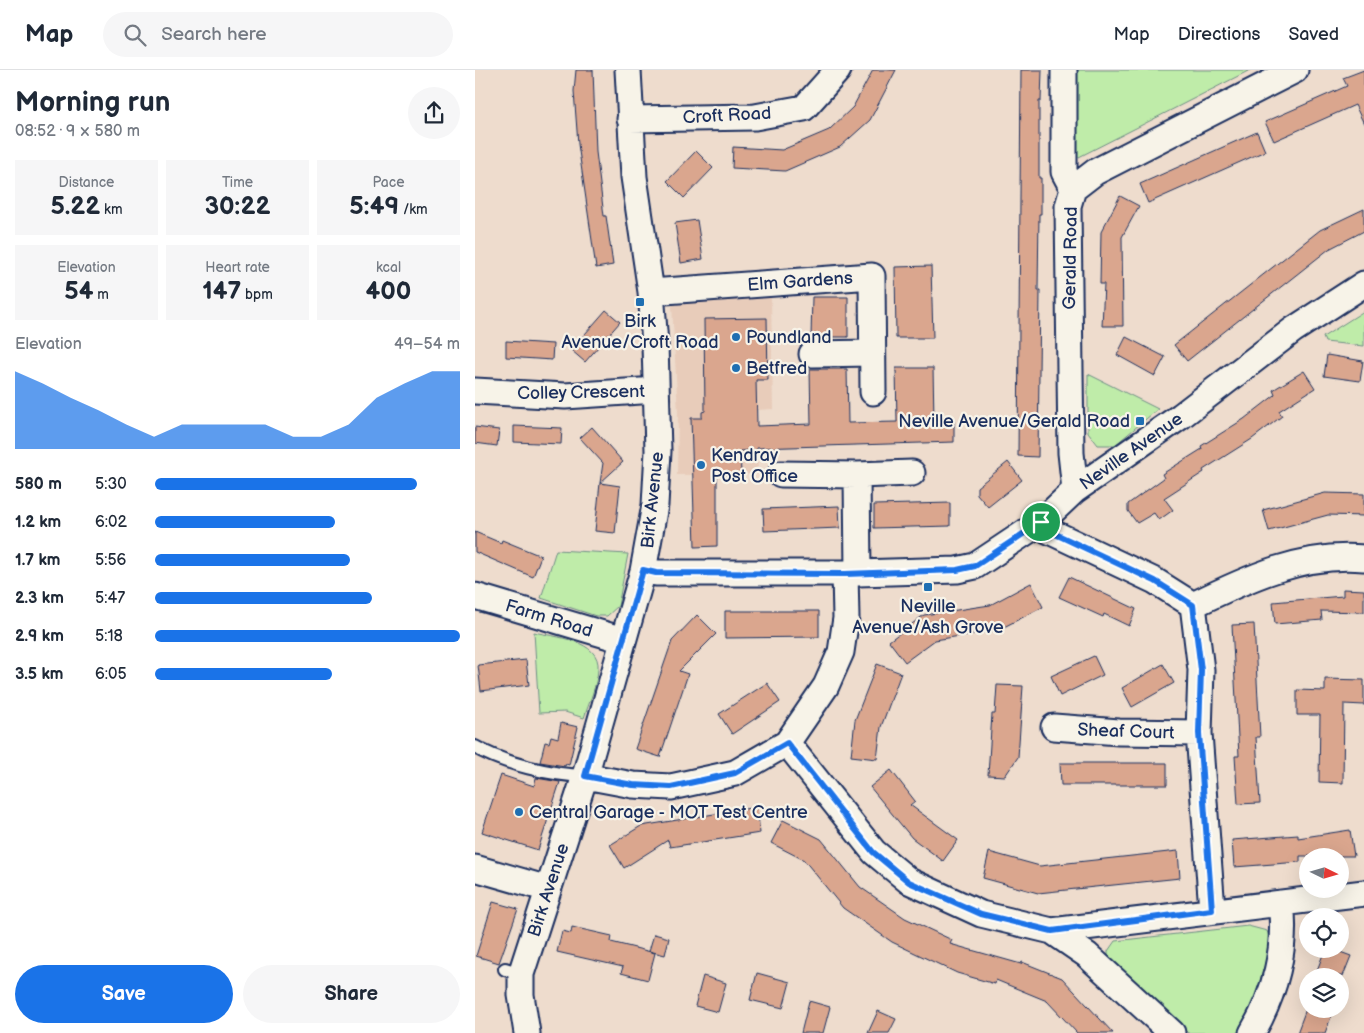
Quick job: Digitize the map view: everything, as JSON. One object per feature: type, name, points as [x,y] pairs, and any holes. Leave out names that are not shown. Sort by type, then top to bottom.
[{"type":"street","name":"Birk Avenue","points":[[527,1033],[521,995],[513,972],[548,889],[585,776],[643,570],[655,504],[658,451],[651,292],[634,177],[628,70]]},
{"type":"street","name":"Croft Road","points":[[630,118],[755,117],[804,108],[838,70]]},
{"type":"street","points":[[1064,70],[1064,172],[1073,189]]},
{"type":"street","name":"Gerald Road","points":[[1075,490],[1071,453],[1067,274],[1069,206],[1073,189],[1095,172],[1295,70]]},
{"type":"street","name":"Elm Gardens","points":[[651,292],[872,276],[873,392]]},
{"type":"street","name":"Neville Avenue","points":[[643,570],[656,573],[852,573],[957,570],[975,566],[1041,522],[1075,490],[1181,416],[1293,330],[1364,284]]},
{"type":"street","points":[[812,354],[872,353]]},
{"type":"street","name":"Colley Crescent","points":[[475,391],[565,396],[656,390]]},
{"type":"street","points":[[781,474],[857,475],[912,473]]},
{"type":"street","points":[[585,776],[633,785],[671,787],[735,773],[787,743],[826,686],[841,652],[852,573],[857,475]]},
{"type":"street","points":[[1041,522],[1047,530],[1155,581],[1193,605]]},
{"type":"street","points":[[1193,605],[1284,566],[1347,556],[1364,558]]},
{"type":"street","name":"Farm Road","points":[[475,596],[623,640]]},
{"type":"street","points":[[1193,605],[1201,670],[1199,733],[1212,910]]},
{"type":"street","name":"Sheaf Court","points":[[1054,727],[1119,732],[1199,733]]},
{"type":"street","points":[[787,743],[873,852],[909,882],[981,914],[1052,931],[1212,910],[1364,893]]},
{"type":"street","points":[[475,868],[548,889]]},
{"type":"street","points":[[1252,1033],[1260,1020],[1279,972],[1284,926],[1281,903]]},
{"type":"street","points":[[1052,931],[1087,955],[1172,1033]]},
{"type":"lane","points":[[475,747],[488,754],[561,776],[585,776]]},
{"type":"shaded area","points":[[771,298],[773,409],[756,410],[758,474],[677,475],[678,413],[672,305],[681,299]]},
{"type":"green space","points":[[1075,70],[1250,70],[1075,159]]},
{"type":"green space","points":[[1364,311],[1364,346],[1325,342],[1323,337]]},
{"type":"green space","points":[[1088,374],[1158,409],[1115,445],[1098,445],[1088,432]]},
{"type":"green space","points":[[556,550],[628,554],[618,606],[607,616],[596,616],[541,598]]},
{"type":"green space","points":[[534,632],[575,642],[592,652],[597,659],[596,681],[584,718],[565,712],[539,713]]},
{"type":"green space","points":[[1248,926],[1267,931],[1271,942],[1257,992],[1238,1033],[1188,1033],[1108,959],[1108,951],[1115,941]]},
{"type":"building","points":[[576,70],[593,70],[596,152],[604,216],[606,216],[613,265],[596,268],[578,144],[574,91]]},
{"type":"building","points":[[873,70],[896,70],[870,120],[840,147],[785,171],[732,168],[733,147],[782,150],[829,130],[853,107]]},
{"type":"building","points":[[1021,70],[1042,70],[1041,101],[1039,101],[1041,214],[1039,214],[1038,290],[1040,290],[1038,457],[1018,456]]},
{"type":"building","points":[[1364,70],[1364,124],[1355,105],[1274,141],[1265,122],[1347,86],[1343,78]]},
{"type":"building","points":[[1257,132],[1265,151],[1148,203],[1140,184]]},
{"type":"building","points":[[696,151],[713,168],[684,198],[667,181]]},
{"type":"building","points":[[1120,196],[1139,206],[1122,237],[1123,326],[1102,326],[1104,284],[1100,284],[1101,232]]},
{"type":"building","points":[[1364,209],[1364,231],[1329,249],[1187,361],[1174,345],[1320,230]]},
{"type":"building","points":[[697,220],[703,259],[681,263],[675,223]]},
{"type":"building","points":[[931,266],[933,338],[896,338],[895,267]]},
{"type":"building","points":[[812,297],[848,297],[848,337],[811,337]]},
{"type":"building","points":[[606,310],[620,322],[585,362],[571,350]]},
{"type":"building","points":[[767,318],[768,380],[756,380],[757,426],[811,424],[810,369],[847,369],[848,423],[897,422],[896,368],[933,368],[934,420],[954,420],[954,442],[757,448],[758,450],[740,451],[741,474],[717,475],[717,546],[695,547],[691,418],[702,418],[702,412],[705,411],[704,319]]},
{"type":"building","points":[[1126,337],[1165,357],[1155,376],[1117,355]]},
{"type":"building","points":[[506,341],[553,344],[552,360],[506,357]]},
{"type":"building","points":[[1327,355],[1363,361],[1360,381],[1324,376]]},
{"type":"building","points":[[1304,371],[1315,388],[1279,411],[1282,416],[1252,439],[1203,470],[1204,472],[1164,498],[1173,510],[1159,520],[1154,513],[1137,523],[1128,511],[1128,504],[1164,478],[1162,474],[1202,449],[1201,446],[1244,419],[1275,395],[1273,390]]},
{"type":"building","points":[[514,426],[562,428],[561,444],[514,442]]},
{"type":"building","points":[[475,427],[499,430],[497,446],[475,443]]},
{"type":"building","points":[[592,427],[623,462],[600,483],[603,463],[580,438]]},
{"type":"building","points":[[1008,462],[1022,480],[988,507],[977,494],[977,487]]},
{"type":"building","points":[[600,483],[620,486],[615,533],[595,531]]},
{"type":"building","points":[[1325,493],[1364,494],[1364,516],[1328,515],[1269,531],[1263,510]]},
{"type":"building","points":[[950,503],[950,526],[874,528],[874,505]]},
{"type":"building","points":[[839,506],[840,528],[764,531],[763,509]]},
{"type":"building","points":[[475,532],[501,543],[502,540],[541,556],[533,577],[475,552]]},
{"type":"building","points":[[1069,577],[1136,609],[1129,626],[1104,614],[1103,617],[1059,597]]},
{"type":"building","points":[[1031,583],[1043,607],[998,630],[935,640],[905,662],[889,641],[924,615],[990,605]]},
{"type":"building","points":[[1343,589],[1364,590],[1364,612],[1321,611],[1322,620],[1275,624],[1273,602],[1343,596]]},
{"type":"building","points":[[725,611],[819,611],[819,637],[725,638]]},
{"type":"building","points":[[697,615],[716,634],[679,671],[688,674],[660,757],[635,749],[672,641]]},
{"type":"building","points":[[1254,624],[1260,737],[1256,737],[1260,803],[1238,804],[1235,756],[1239,756],[1232,625]]},
{"type":"building","points":[[1094,656],[1103,675],[1060,696],[1051,676]]},
{"type":"building","points":[[526,660],[529,685],[481,691],[478,665]]},
{"type":"building","points":[[877,664],[901,673],[881,727],[877,759],[851,756],[855,720]]},
{"type":"building","points":[[1163,664],[1174,683],[1132,707],[1122,688]]},
{"type":"building","points":[[1325,679],[1364,680],[1364,705],[1344,704],[1343,783],[1319,782],[1320,715],[1297,715],[1297,690],[1325,691]]},
{"type":"building","points":[[767,683],[780,702],[732,734],[719,714]]},
{"type":"building","points":[[997,685],[1023,686],[1018,757],[1005,776],[988,775],[992,714],[995,714]]},
{"type":"building","points":[[561,723],[578,727],[569,765],[540,762],[545,742],[549,743],[551,736],[558,738]]},
{"type":"building","points":[[1060,763],[1167,763],[1167,785],[1061,785]]},
{"type":"building","points":[[891,770],[915,801],[910,805],[958,840],[943,861],[912,838],[870,787]]},
{"type":"building","name":"Central Garage - MOT Test Centre","points":[[501,775],[534,786],[536,778],[560,782],[538,850],[482,832]]},
{"type":"building","points":[[757,807],[760,833],[670,847],[668,840],[624,868],[610,845],[641,826]]},
{"type":"building","points":[[783,820],[821,839],[860,887],[905,918],[952,940],[950,944],[1021,964],[1022,962],[1062,978],[1113,1033],[1077,1033],[1047,1001],[996,980],[995,984],[957,973],[892,942],[843,908],[804,860],[771,843]]},
{"type":"building","points":[[1350,830],[1354,856],[1349,856],[1349,848],[1299,848],[1299,862],[1234,867],[1232,840],[1298,835],[1298,838]]},
{"type":"building","points":[[1178,851],[1180,878],[1038,893],[983,878],[989,852],[1040,866]]},
{"type":"building","points":[[493,902],[518,909],[499,963],[476,956]]},
{"type":"building","points":[[572,927],[612,936],[611,942],[655,953],[648,980],[621,973],[623,967],[557,952],[562,931],[571,933]]},
{"type":"building","points":[[654,934],[669,938],[665,955],[649,951]]},
{"type":"building","points":[[1349,955],[1351,956],[1346,968],[1318,968],[1322,958],[1349,958]]},
{"type":"building","points":[[757,973],[790,982],[783,1008],[750,1000]]},
{"type":"building","points":[[703,976],[726,983],[718,1012],[695,1006]]},
{"type":"building","points":[[809,1001],[830,1007],[823,1033],[801,1033]]},
{"type":"building","points":[[878,1011],[896,1019],[889,1033],[868,1033]]},
{"type":"building","points":[[1303,1018],[1331,1018],[1325,1033],[1297,1033]]},
{"type":"place","name":"Birk Avenue/Croft Road","points":[[640,302]]},
{"type":"place","name":"Poundland","points":[[736,337]]},
{"type":"place","name":"Betfred","points":[[736,368]]},
{"type":"place","name":"Neville Avenue/Gerald Road","points":[[1140,421]]},
{"type":"place","name":"Kendray Post Office","points":[[701,465]]},
{"type":"place","name":"Neville Avenue/Ash Grove","points":[[928,587]]},
{"type":"place","name":"Central Garage - MOT Test Centre","points":[[519,812]]},
{"type":"route","points":[[1041,522],[1047,530],[1155,581],[1193,605],[1201,670],[1199,733],[1212,910],[1052,931],[981,914],[909,882],[873,852],[793,754],[787,743],[735,773],[671,787],[633,785],[585,776],[643,570],[656,573],[845,574],[957,570],[975,566],[999,552],[1041,522]]}]
